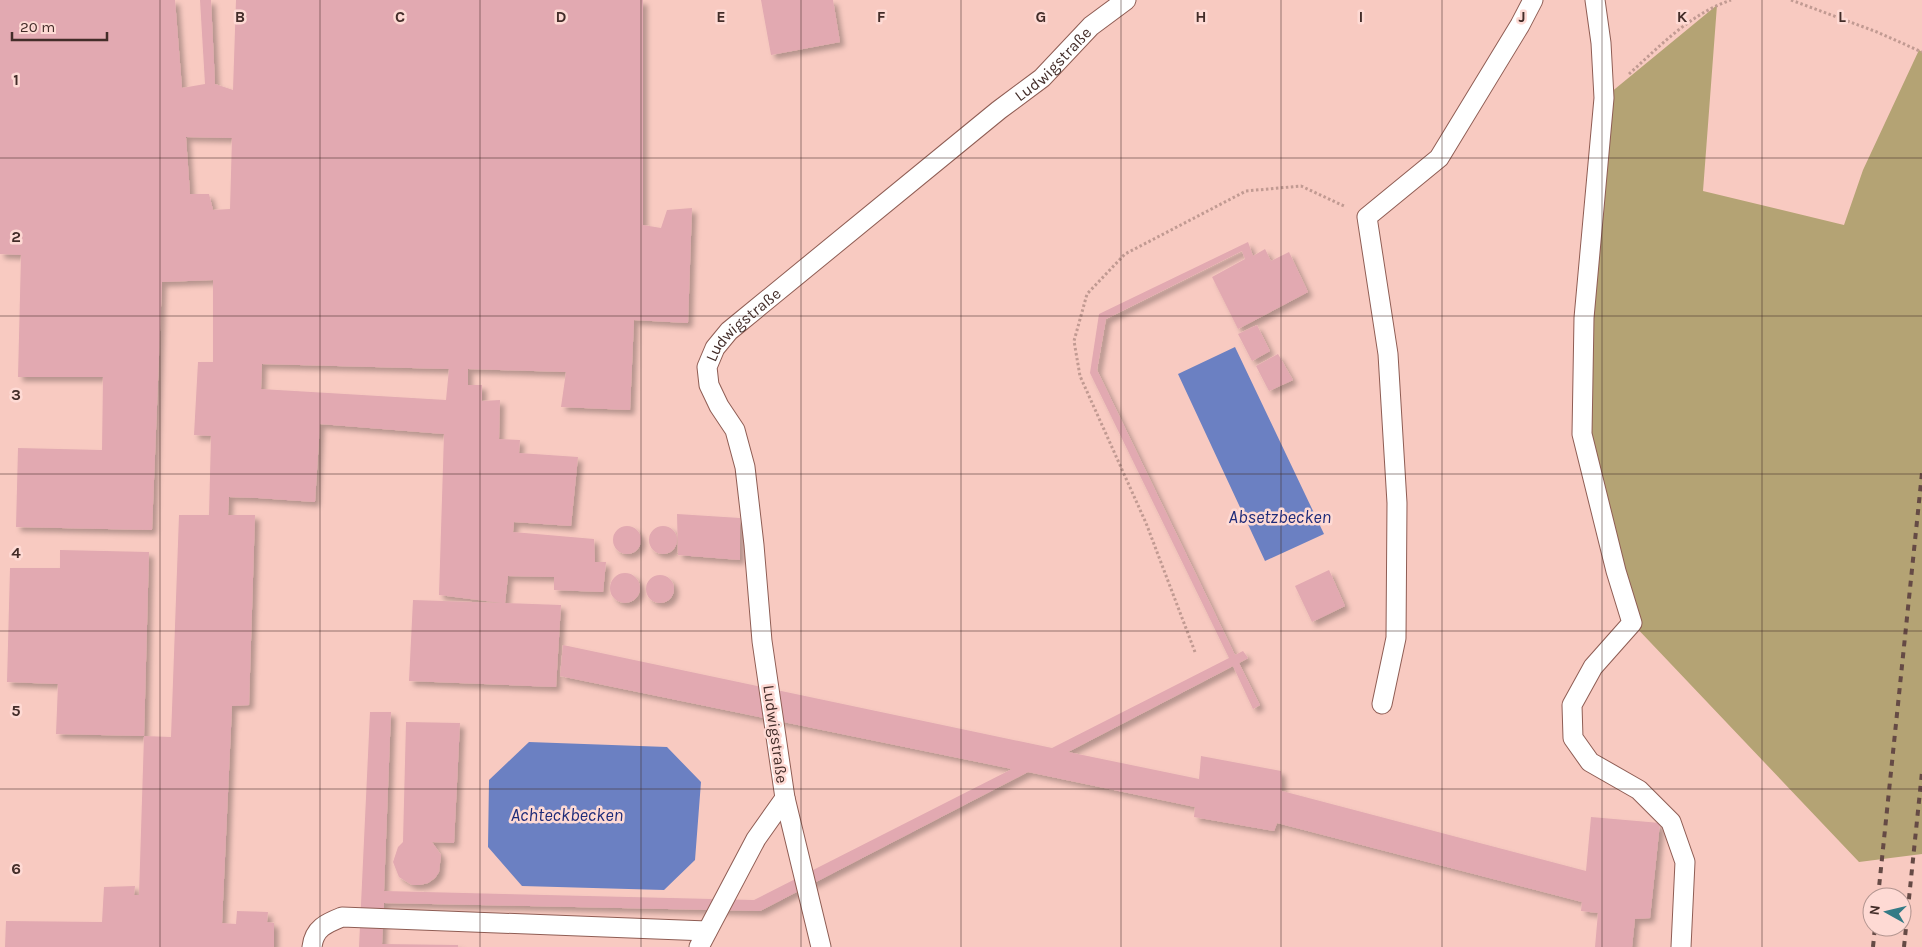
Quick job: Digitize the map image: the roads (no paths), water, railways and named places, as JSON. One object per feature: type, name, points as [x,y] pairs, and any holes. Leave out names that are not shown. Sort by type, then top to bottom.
[{"type":"lane","name":"Ludwigstraße","points":[[821,947],[785,798],[762,641],[745,467],[734,430],[709,385],[707,367],[715,348],[729,330],[999,110],[1042,78],[1091,26],[1126,0]]},
{"type":"lane","points":[[1382,704],[1396,638],[1397,503],[1388,354],[1368,218],[1439,158],[1520,25],[1532,0]]},
{"type":"lane","points":[[1595,0],[1601,43],[1604,98],[1584,318],[1582,434],[1616,571],[1632,623],[1593,667],[1572,705],[1574,738],[1590,762],[1639,790],[1671,822],[1685,862],[1681,947]]},
{"type":"lane","points":[[312,947],[312,940],[322,925],[342,917],[703,939],[756,839],[785,798]]},
{"type":"water","name":"Absetzbecken","points":[[1235,347],[1324,534],[1265,561],[1178,374]]},
{"type":"water","name":"Achteckbecken","points":[[529,742],[667,747],[701,782],[695,860],[664,890],[522,886],[488,847],[489,780]]},
{"type":"railway","points":[[1879,887],[1922,473]]},
{"type":"railway","points":[[1904,947],[1922,772]]},
{"type":"railway","points":[[1873,947],[1874,937]]}]
